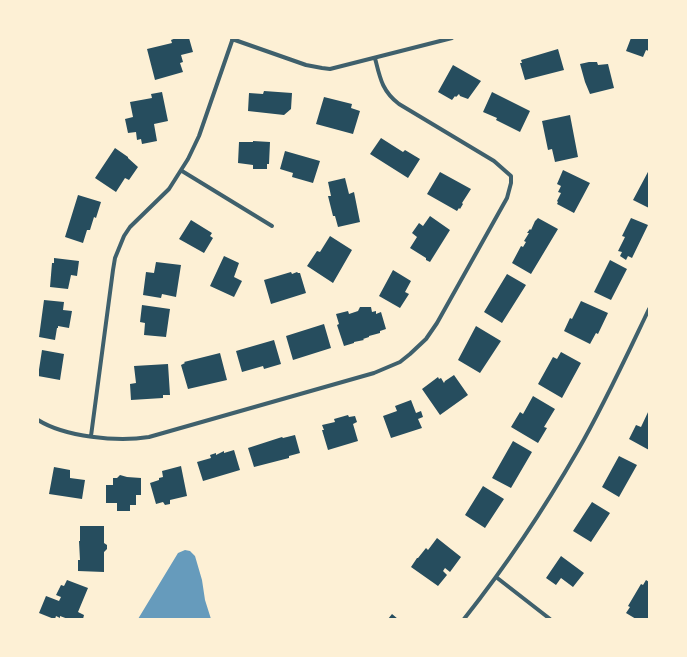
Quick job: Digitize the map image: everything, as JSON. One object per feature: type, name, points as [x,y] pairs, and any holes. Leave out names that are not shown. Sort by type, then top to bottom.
[{"type":"street","points":[[91,436],[113,270],[119,246],[130,227],[169,189],[182,171],[194,148],[232,39],[306,65],[322,68],[338,67],[452,38]]},
{"type":"street","points":[[38,420],[57,429],[91,436],[133,440],[158,435],[374,373],[400,362],[420,346],[437,323],[508,198],[511,176],[494,161],[392,99],[383,86],[375,58]]},
{"type":"street","points":[[182,171],[272,226]]},
{"type":"street","points":[[464,619],[496,577],[526,533],[578,450],[612,387],[649,309]]},
{"type":"street","points":[[496,577],[550,619]]},
{"type":"water","points":[[185,550],[190,551],[195,556],[211,619],[138,619],[178,553]]},
{"type":"building","points":[[176,38],[189,38],[193,52],[181,55],[183,62],[180,63],[183,72],[155,80],[147,49],[172,43],[171,40]]},
{"type":"building","points":[[631,38],[649,38],[649,51],[646,50],[643,57],[626,51]]},
{"type":"building","points":[[558,49],[564,70],[525,80],[520,63],[522,63],[521,60]]},
{"type":"building","points":[[597,62],[598,65],[608,64],[614,88],[590,94],[580,64]]},
{"type":"building","points":[[453,65],[481,81],[468,99],[460,96],[459,94],[452,100],[438,92]]},
{"type":"building","points":[[264,91],[292,93],[291,109],[284,115],[248,111],[249,93],[263,94]]},
{"type":"building","points":[[162,92],[168,121],[154,124],[157,141],[142,144],[141,139],[137,140],[136,132],[128,133],[125,119],[133,117],[130,102],[152,98],[151,94]]},
{"type":"building","points":[[492,92],[530,111],[520,132],[496,120],[497,118],[483,112]]},
{"type":"building","points":[[324,97],[352,104],[351,108],[360,111],[353,134],[316,124]]},
{"type":"building","points":[[570,115],[578,157],[555,162],[552,149],[548,150],[542,121]]},
{"type":"building","points":[[381,138],[403,152],[405,150],[420,159],[408,178],[370,154]]},
{"type":"building","points":[[239,142],[270,142],[269,164],[267,164],[267,169],[253,169],[253,165],[238,163]]},
{"type":"building","points":[[115,148],[128,157],[138,167],[129,180],[125,178],[116,192],[95,178]]},
{"type":"building","points":[[285,151],[320,161],[313,183],[292,177],[293,173],[280,169]]},
{"type":"building","points":[[563,170],[590,183],[574,213],[557,204],[561,193],[558,192],[561,186],[557,184]]},
{"type":"building","points":[[649,170],[649,208],[633,200]]},
{"type":"building","points":[[440,172],[471,189],[460,209],[459,208],[457,211],[427,194]]},
{"type":"building","points":[[345,178],[349,194],[354,192],[360,222],[338,227],[335,216],[333,216],[328,196],[331,196],[328,182]]},
{"type":"building","points":[[78,195],[101,202],[96,218],[94,217],[90,230],[87,230],[83,243],[65,237]]},
{"type":"building","points":[[430,216],[450,230],[430,262],[410,248],[417,237],[412,233],[419,223],[423,226]]},
{"type":"building","points":[[538,218],[558,229],[531,274],[512,263],[521,246],[523,247],[526,242],[524,241],[529,233],[527,233],[530,229],[531,230]]},
{"type":"building","points":[[631,218],[648,225],[632,258],[628,256],[626,260],[620,256],[622,252],[618,251],[625,237],[622,236]]},
{"type":"building","points":[[191,220],[212,233],[210,236],[213,238],[204,253],[179,239]]},
{"type":"building","points":[[330,236],[352,250],[333,283],[307,266],[317,251],[320,252]]},
{"type":"building","points":[[224,256],[239,263],[234,277],[242,281],[234,297],[210,286]]},
{"type":"building","points":[[54,258],[79,261],[77,276],[71,275],[68,289],[50,287],[52,263],[54,263]]},
{"type":"building","points":[[610,260],[627,269],[611,300],[594,292]]},
{"type":"building","points":[[156,262],[181,265],[176,297],[162,294],[161,298],[143,295],[146,272],[154,273]]},
{"type":"building","points":[[393,270],[411,281],[405,292],[409,294],[400,308],[379,296]]},
{"type":"building","points":[[291,272],[292,274],[297,272],[300,273],[306,293],[271,304],[264,280]]},
{"type":"building","points":[[507,274],[526,285],[502,323],[484,312]]},
{"type":"building","points":[[44,300],[64,302],[63,310],[72,311],[69,328],[58,326],[55,340],[39,337]]},
{"type":"building","points":[[581,301],[608,313],[598,334],[596,333],[590,344],[564,331]]},
{"type":"building","points":[[142,305],[170,309],[166,337],[144,335],[145,323],[140,322]]},
{"type":"building","points":[[360,307],[371,307],[372,312],[376,311],[376,314],[381,312],[386,329],[380,331],[380,333],[363,339],[364,340],[344,346],[337,325],[339,324],[336,314],[348,311],[349,314],[358,311]]},
{"type":"building","points":[[324,324],[331,348],[293,360],[286,336]]},
{"type":"building","points":[[476,326],[501,341],[480,373],[458,360]]},
{"type":"building","points":[[274,340],[281,364],[264,369],[263,366],[242,372],[236,351]]},
{"type":"building","points":[[42,350],[64,354],[60,380],[38,376]]},
{"type":"building","points":[[561,352],[581,363],[562,398],[538,384],[553,357],[557,359]]},
{"type":"building","points":[[220,353],[227,380],[188,389],[181,365],[185,363],[184,362]]},
{"type":"building","points":[[168,364],[170,395],[163,395],[163,398],[131,400],[130,384],[136,383],[134,366]]},
{"type":"building","points":[[454,375],[468,395],[440,415],[422,389],[438,377],[439,379],[441,378],[444,383]]},
{"type":"building","points":[[533,396],[555,409],[544,427],[547,428],[538,443],[511,427],[520,412],[523,414]]},
{"type":"building","points":[[411,400],[416,413],[421,411],[423,417],[418,419],[422,428],[391,438],[383,416],[397,411],[395,406]]},
{"type":"building","points":[[649,410],[649,450],[629,439],[636,425],[641,427]]},
{"type":"building","points":[[348,415],[349,417],[355,416],[357,422],[353,424],[358,441],[328,450],[322,425],[335,422],[334,419]]},
{"type":"building","points":[[295,435],[300,453],[289,456],[289,458],[254,467],[248,448],[282,437]]},
{"type":"building","points":[[513,441],[532,452],[511,488],[492,478]]},
{"type":"building","points":[[234,450],[240,470],[203,481],[197,462],[211,458],[210,455],[216,453],[216,455],[224,451],[224,453]]},
{"type":"building","points":[[619,456],[637,465],[619,497],[602,487]]},
{"type":"building","points":[[181,466],[187,496],[170,500],[170,504],[165,505],[163,502],[156,504],[150,483],[163,477],[162,471]]},
{"type":"building","points":[[54,467],[70,470],[70,478],[85,480],[82,499],[49,494]]},
{"type":"building","points":[[120,475],[141,478],[141,495],[136,495],[136,505],[130,505],[130,511],[117,511],[117,503],[106,503],[106,485],[113,485],[113,478],[117,478]]},
{"type":"building","points":[[483,486],[504,499],[485,528],[465,515]]},
{"type":"building","points":[[592,502],[610,513],[591,542],[573,531]]},
{"type":"building","points":[[80,526],[104,526],[104,543],[107,545],[107,549],[104,552],[104,572],[78,571],[78,560],[80,560]]},
{"type":"building","points":[[437,538],[461,557],[450,572],[445,568],[443,571],[447,575],[438,586],[411,567],[417,558],[426,548],[428,550]]},
{"type":"building","points":[[561,556],[584,573],[573,587],[561,578],[556,585],[546,578]]},
{"type":"building","points":[[67,580],[88,588],[78,612],[84,615],[83,619],[68,619],[56,616],[54,619],[39,613],[46,596],[59,601],[61,597],[56,595],[61,585],[64,586]]},
{"type":"building","points":[[646,580],[649,582],[649,619],[636,619],[626,613],[630,607],[628,606],[641,584],[643,585]]},
{"type":"building","points":[[392,614],[398,619],[388,619]]}]
